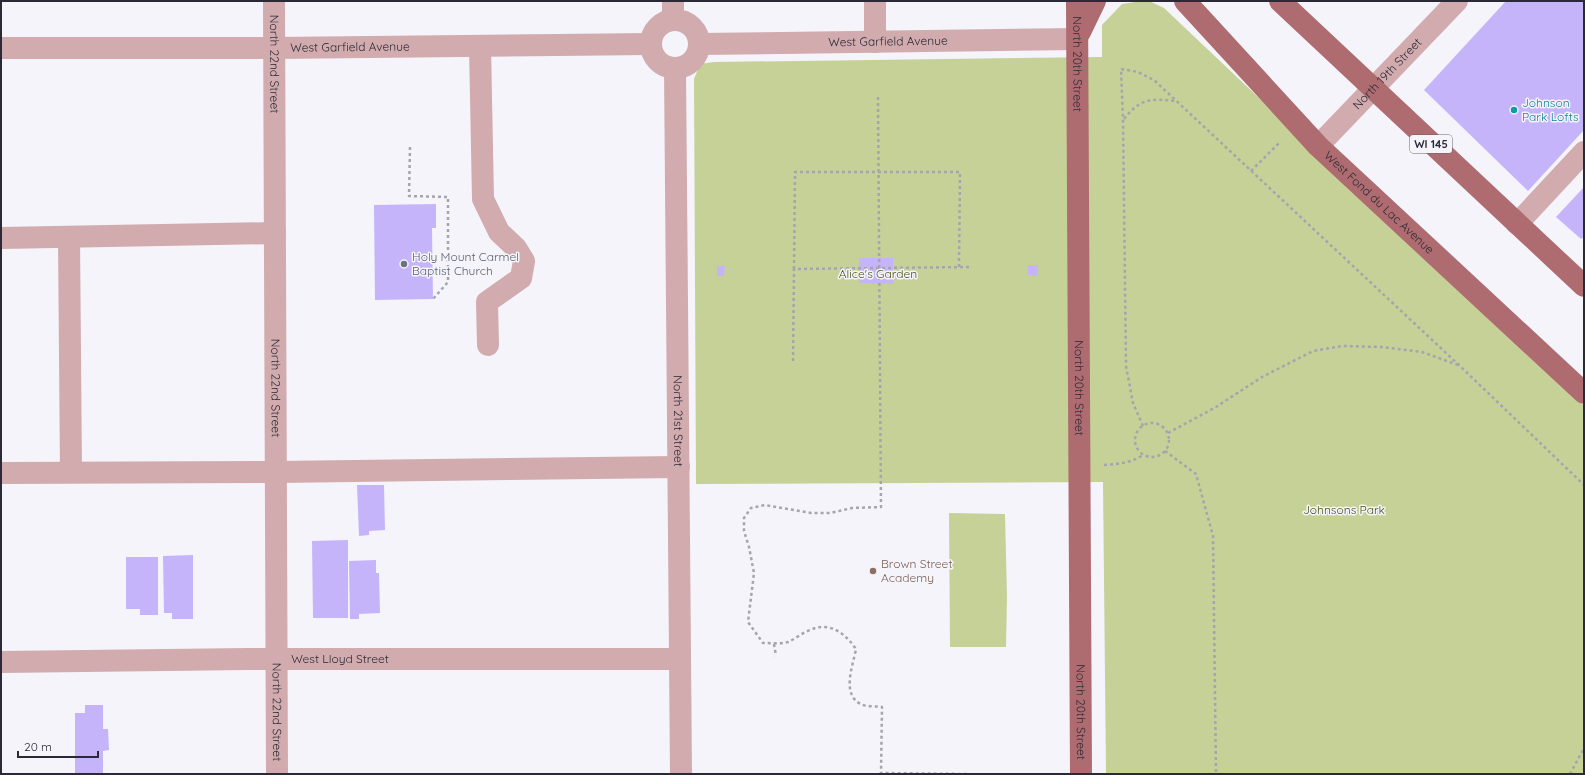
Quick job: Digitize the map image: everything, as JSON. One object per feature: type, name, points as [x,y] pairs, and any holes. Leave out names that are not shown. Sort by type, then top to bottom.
[{"type":"main road","name":"North 20th Street","points":[[1077,1],[1081,774]]},
{"type":"main road","points":[[1077,39],[1095,1]]},
{"type":"main road","name":"West Fond du Lac Avenue","points":[[1184,1],[1318,146],[1584,393]]},
{"type":"main road","name":"WI 145","points":[[1280,1],[1372,89],[1584,286]]},
{"type":"street","name":"North 22nd Street","points":[[274,1],[277,774]]},
{"type":"street","points":[[875,1],[875,42]]},
{"type":"street","name":"North 19th Street","points":[[1318,146],[1457,1]]},
{"type":"street","points":[[673,11],[694,30],[699,44],[694,58],[689,63],[675,68],[661,64],[656,58],[651,44],[655,31],[667,22],[673,11]]},
{"type":"street","name":"West Garfield Avenue","points":[[699,44],[1077,39]]},
{"type":"street","name":"West Garfield Avenue","points":[[1,48],[274,48],[651,44]]},
{"type":"street","points":[[480,46],[483,199],[499,232],[516,248],[524,261],[521,278],[486,302],[488,345]]},
{"type":"street","name":"North 21st Street","points":[[675,68],[681,774]]},
{"type":"street","points":[[1518,224],[1584,152]]},
{"type":"street","points":[[1,238],[275,233]]},
{"type":"street","points":[[69,237],[71,472]]},
{"type":"street","points":[[1,473],[276,472],[679,467]]},
{"type":"street","name":"West Lloyd Street","points":[[1,662],[277,659],[680,659]]},
{"type":"path","points":[[1143,426],[1133,403],[1126,366],[1121,69],[1138,72],[1154,80],[1460,366],[1584,485]]},
{"type":"path","points":[[878,97],[880,507],[852,508],[830,513],[812,513],[765,505],[751,508],[744,518],[744,531],[754,573],[753,596],[748,614],[748,622],[763,642],[774,644],[788,642],[811,629],[825,626],[839,631],[849,638],[856,649],[849,682],[851,695],[860,704],[882,707],[881,773],[967,774]]},
{"type":"path","points":[[1123,119],[1133,108],[1144,101],[1159,99],[1176,101]]},
{"type":"path","points":[[1251,171],[1280,142],[1276,137]]},
{"type":"path","points":[[410,146],[409,196],[448,197],[448,282],[433,299]]},
{"type":"path","points":[[793,361],[795,172],[960,172],[959,267]]},
{"type":"path","points":[[794,269],[969,267]]},
{"type":"path","points":[[1168,433],[1216,407],[1262,377],[1313,351],[1342,346],[1382,347],[1422,352],[1460,366]]},
{"type":"path","points":[[1154,423],[1164,428],[1168,433],[1169,442],[1165,451],[1155,457],[1144,455],[1136,446],[1136,435],[1143,426],[1154,423]]},
{"type":"path","points":[[1165,451],[1196,474],[1213,536],[1216,774]]},
{"type":"path","points":[[1100,465],[1122,464],[1135,460],[1144,455]]},
{"type":"path","points":[[774,644],[776,656]]},
{"type":"path","points":[[1570,774],[1584,748]]},
{"type":"green space","name":"Johnsons Park","points":[[1149,1],[1164,8],[1584,406],[1584,774],[1106,774],[1103,482],[696,484],[694,79],[700,64],[714,62],[1102,57],[1102,25],[1122,4]]},
{"type":"green space","points":[[949,513],[1005,514],[1007,597],[1006,647],[950,647]]},
{"type":"building","name":"Johnson Park Lofts","points":[[1506,1],[1584,1],[1584,130],[1528,191],[1424,90]]},
{"type":"building","points":[[1584,187],[1584,237],[1581,239],[1556,217]]},
{"type":"building","name":"Holy Mount Carmel Baptist Church","points":[[436,204],[436,228],[432,228],[433,299],[375,300],[374,205]]},
{"type":"building","points":[[859,258],[893,258],[893,284],[859,283]]},
{"type":"building","points":[[1028,265],[1038,265],[1038,276],[1028,275]]},
{"type":"building","points":[[717,266],[725,266],[724,276],[717,276]]},
{"type":"building","points":[[357,485],[384,485],[385,530],[369,531],[369,535],[359,536]]},
{"type":"building","points":[[348,540],[348,618],[313,618],[312,541]]},
{"type":"building","points":[[193,555],[193,619],[172,619],[172,613],[164,613],[163,556]]},
{"type":"building","points":[[126,557],[158,557],[158,615],[140,615],[140,609],[126,609]]},
{"type":"building","points":[[376,560],[376,573],[379,573],[380,613],[359,614],[359,619],[350,619],[349,561]]},
{"type":"building","points":[[85,705],[103,705],[103,729],[108,729],[109,750],[103,751],[103,773],[75,773],[75,713],[85,713]]},
{"type":"place","name":"Johnson Park Lofts","points":[[1514,110]]},
{"type":"place","name":"Holy Mount Carmel Baptist Church","points":[[404,264]]},
{"type":"place","name":"Brown Street Academy","points":[[873,571]]},
{"type":"park label","name":"Alice's Garden","points":[[878,274]]}]
